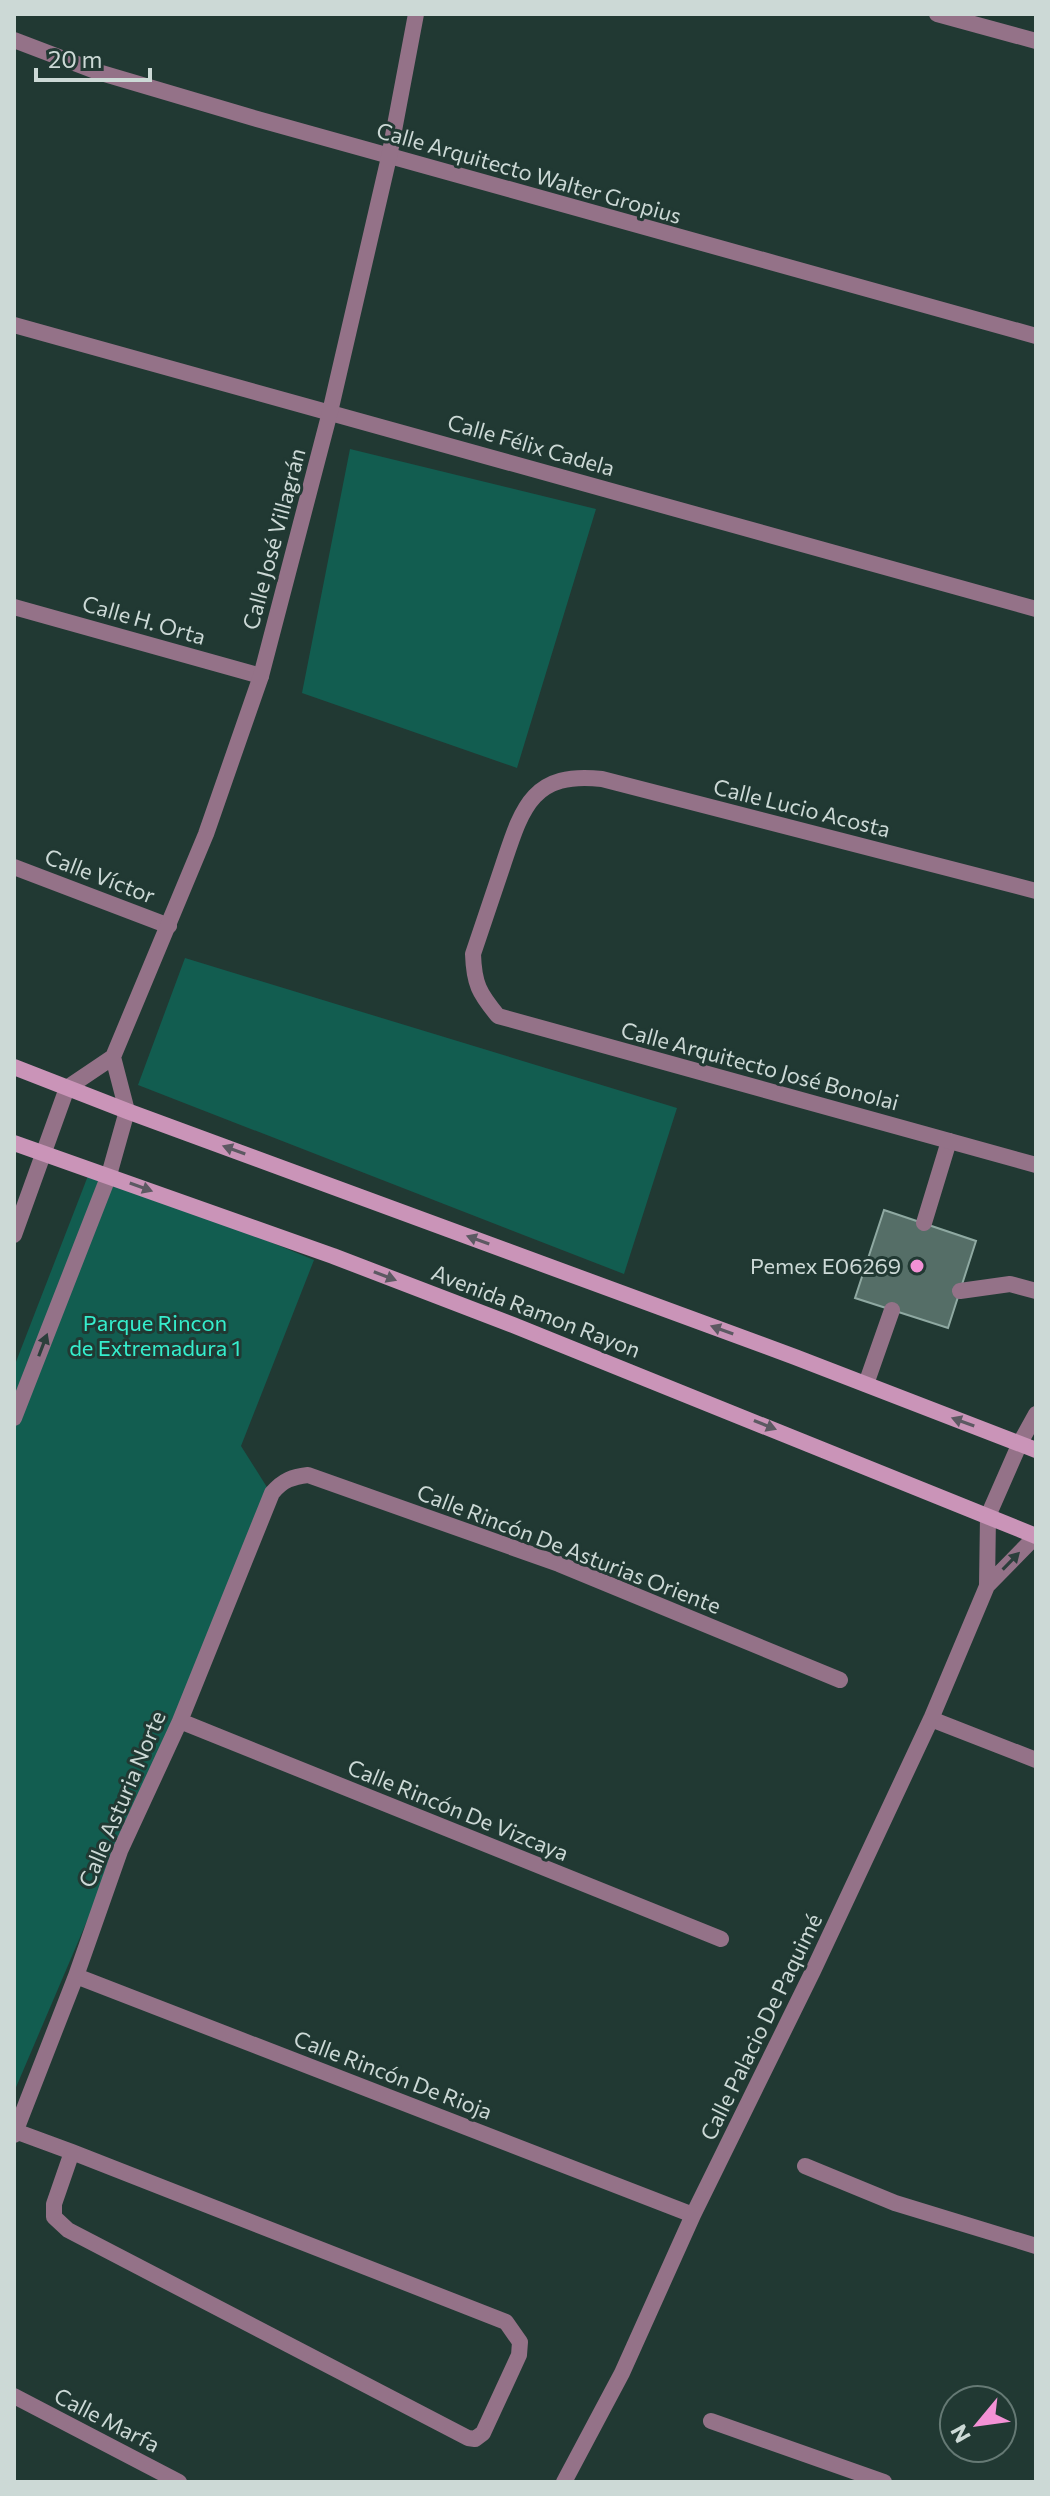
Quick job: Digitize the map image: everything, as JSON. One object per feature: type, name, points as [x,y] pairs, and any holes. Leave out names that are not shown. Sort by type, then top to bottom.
[{"type":"main road","name":"Avenida Ramon Rayon","points":[[14,1067],[1036,1450]]},
{"type":"main road","name":"Avenida Ramon Rayon","points":[[14,1143],[109,1175],[513,1325],[1036,1536]]},
{"type":"street","name":"Calle José Villagrán","points":[[113,1057],[206,834],[261,676],[330,412],[389,157],[416,14]]},
{"type":"street","points":[[937,14],[1036,41]]},
{"type":"street","name":"Calle Arquitecto Walter Gropius","points":[[14,40],[98,72],[389,157],[1036,336]]},
{"type":"street","name":"Calle Félix Cadela","points":[[14,325],[1036,609]]},
{"type":"street","name":"Calle H. Orta","points":[[14,607],[261,676]]},
{"type":"street","name":"Calle Lucio Acosta","points":[[481,996],[474,977],[473,954],[519,815],[535,795],[557,782],[578,776],[602,779],[1036,891]]},
{"type":"street","name":"Calle Víctor","points":[[14,867],[169,926]]},
{"type":"street","name":"Calle Arquitecto José Bonolai","points":[[481,996],[498,1016],[1036,1165]]},
{"type":"street","points":[[14,1235],[67,1088],[113,1057],[127,1111],[109,1175],[14,1418]]},
{"type":"street","points":[[924,1223],[949,1141]]},
{"type":"street","points":[[960,1291],[1010,1284],[1036,1291]]},
{"type":"street","points":[[866,1384],[892,1310]]},
{"type":"street","points":[[988,1516],[1036,1414]]},
{"type":"street","name":"Calle Rincón De Asturias Oriente","points":[[280,1484],[291,1477],[308,1475],[559,1564],[840,1680]]},
{"type":"street","name":"Calle Asturia Norte","points":[[15,2133],[120,1851],[180,1721],[267,1505],[280,1484]]},
{"type":"street","name":"Calle Palacio De Paquimé","points":[[987,1586],[988,1516]]},
{"type":"street","name":"Calle Palacio De Paquimé","points":[[564,2482],[622,2373],[693,2215],[813,1971],[931,1719],[987,1586],[1036,1536]]},
{"type":"street","points":[[931,1719],[1036,1760]]},
{"type":"street","name":"Calle Rincón De Vizcaya","points":[[180,1721],[721,1939]]},
{"type":"street","name":"Calle Rincón De Rioja","points":[[76,1976],[693,2215]]},
{"type":"street","points":[[15,2133],[72,2152],[506,2322],[520,2342],[519,2355],[483,2433],[475,2439],[468,2438],[68,2230],[54,2217],[54,2204],[72,2152]]},
{"type":"street","points":[[805,2166],[895,2203],[1036,2246]]},
{"type":"street","name":"Calle Marfa","points":[[14,2396],[179,2482]]},
{"type":"street","points":[[711,2421],[884,2482]]},
{"type":"green space","points":[[350,449],[596,509],[517,768],[302,693]]},
{"type":"green space","points":[[185,958],[677,1108],[624,1274],[138,1085]]},
{"type":"green space","name":"Parque Rincon de Extremadura 1","points":[[91,1168],[314,1260],[241,1446],[270,1492],[14,2092],[14,1367]]},
{"type":"building","name":"Pemex E06269","points":[[884,1210],[976,1241],[948,1328],[855,1298]]},
{"type":"place","name":"Pemex E06269","points":[[917,1266]]}]
